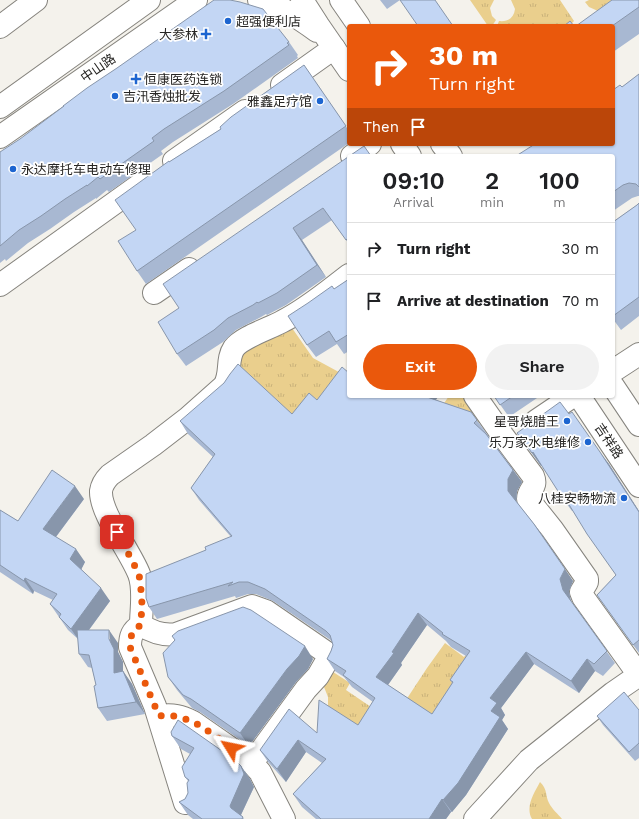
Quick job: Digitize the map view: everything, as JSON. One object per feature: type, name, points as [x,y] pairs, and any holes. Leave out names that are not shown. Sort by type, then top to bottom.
[{"type":"street","points":[[0,27],[36,0]]},
{"type":"street","name":"中山路","points":[[0,107],[149,0]]},
{"type":"street","name":"中山路","points":[[0,137],[196,0]]},
{"type":"street","points":[[259,0],[294,14],[331,44]]},
{"type":"street","points":[[302,0],[347,67]]},
{"type":"street","points":[[341,0],[358,24]]},
{"type":"street","points":[[0,285],[331,44]]},
{"type":"street","points":[[355,154],[367,146]]},
{"type":"street","points":[[154,293],[206,257]]},
{"type":"street","points":[[141,625],[142,598],[139,574],[104,507],[101,489],[104,481],[110,475],[182,423],[224,386],[228,379],[230,361],[235,347],[256,333],[283,321],[347,276]]},
{"type":"street","points":[[615,370],[639,354]]},
{"type":"street","points":[[615,389],[639,425]]},
{"type":"street","points":[[475,819],[529,760],[613,693],[639,675],[583,597],[581,592],[587,582],[587,579],[552,529],[528,499],[528,495],[534,486],[534,476],[476,398]]},
{"type":"street","points":[[508,442],[570,398]]},
{"type":"street","name":"吉祥路","points":[[580,398],[639,486]]},
{"type":"street","points":[[141,625],[156,633],[168,635],[176,634],[252,606],[266,611],[327,653],[329,657],[318,676],[306,688],[252,763]]},
{"type":"street","points":[[141,625],[133,631],[130,637],[130,647],[164,730],[168,751],[185,802]]},
{"type":"street","points":[[159,716],[170,714],[193,722],[252,763],[260,772],[284,819]]},
{"type":"green space","points":[[470,0],[494,0],[490,8],[492,16],[496,20],[493,24],[487,24]]},
{"type":"green space","points":[[511,0],[560,0],[574,21],[571,24],[498,24],[499,21],[505,21],[512,17],[515,9]]},
{"type":"green space","points":[[589,0],[613,0],[598,11],[589,7],[585,2]]},
{"type":"green space","points":[[292,328],[313,358],[347,376],[347,378],[298,429],[238,365],[240,353]]},
{"type":"green space","points":[[448,398],[466,398],[488,426],[440,409]]},
{"type":"green space","points":[[445,643],[464,657],[473,645],[438,722],[406,700]]},
{"type":"green space","points":[[327,668],[350,683],[346,690],[374,709],[378,743],[328,711],[328,697],[324,687]]},
{"type":"green space","points":[[540,782],[545,790],[550,805],[562,819],[532,819],[529,810],[530,805],[533,795]]},
{"type":"building","points":[[214,0],[230,0],[263,9],[289,42],[287,43],[289,45],[224,91],[164,129],[152,138],[154,141],[100,179],[98,177],[87,186],[19,230],[0,246],[0,152],[20,139],[87,88]]},
{"type":"building","points":[[400,0],[435,0],[452,24],[417,24]]},
{"type":"building","points":[[612,0],[639,0],[639,7],[615,24],[579,24]]},
{"type":"building","points":[[304,65],[346,126],[137,271],[118,241],[136,230],[115,200],[169,161],[221,129],[220,127],[231,117]]},
{"type":"building","points":[[639,74],[639,187],[636,184],[629,183],[615,191],[615,154],[519,154],[532,146],[615,146],[615,89],[620,85],[622,87]]},
{"type":"building","points":[[364,146],[370,154],[352,154]]},
{"type":"building","points":[[347,157],[347,239],[323,208],[293,228],[317,265],[277,293],[228,318],[214,330],[177,354],[158,322],[179,308],[163,284]]},
{"type":"building","points":[[639,203],[639,297],[615,315],[615,221]]},
{"type":"building","points":[[347,280],[347,335],[336,342],[329,331],[307,345],[288,316],[332,286],[334,289]]},
{"type":"building","points":[[238,364],[292,414],[309,393],[317,400],[342,367],[347,371],[347,398],[430,398],[471,412],[477,420],[474,423],[486,434],[513,470],[508,479],[508,491],[534,524],[565,569],[560,579],[563,590],[607,651],[594,664],[587,659],[571,681],[526,652],[490,698],[497,703],[491,711],[500,717],[458,783],[443,800],[442,799],[429,819],[321,819],[293,794],[326,759],[298,740],[277,769],[260,750],[289,709],[317,733],[319,700],[358,725],[375,698],[343,675],[346,671],[327,659],[333,645],[330,635],[326,631],[265,589],[248,582],[239,582],[228,586],[233,582],[149,607],[146,598],[146,574],[206,550],[205,547],[232,536],[191,488],[215,454],[180,421],[224,383]],"holes":[[[418,613],[443,633],[442,634],[470,651],[450,680],[453,682],[432,714],[376,677],[394,653],[392,652]]]},
{"type":"building","points":[[495,398],[510,398],[500,405]]},
{"type":"building","points":[[560,402],[569,414],[572,412],[639,512],[639,640],[633,645],[597,595],[616,575],[587,534],[565,498],[563,499],[533,452],[532,453],[517,433]]},
{"type":"building","points":[[52,470],[75,486],[43,529],[76,549],[70,559],[101,588],[71,629],[59,617],[61,614],[50,604],[57,594],[25,578],[24,581],[0,565],[0,510],[18,521]]},
{"type":"building","points":[[243,607],[251,610],[305,646],[240,733],[183,695],[168,677],[163,653],[175,640],[172,636],[178,631]]},
{"type":"building","points":[[77,630],[109,630],[109,639],[114,649],[114,673],[123,671],[136,702],[98,708],[94,686],[96,685],[89,655],[79,654]]},
{"type":"building","points":[[624,692],[639,710],[639,743],[629,752],[597,716]]},
{"type":"building","points":[[178,720],[235,760],[241,766],[244,774],[230,806],[243,817],[242,819],[202,819],[179,802],[185,799],[188,793],[187,783],[189,780],[185,777],[182,767],[194,748],[172,736],[171,732]]},
{"type":"place","name":"超强便利店","points":[[228,21]]},
{"type":"place","name":"大参林","points":[[206,34]]},
{"type":"place","name":"恒康医药连锁","points":[[136,79]]},
{"type":"place","name":"吉汛香烛批发","points":[[115,96]]},
{"type":"place","name":"雅鑫足疗馆","points":[[320,101]]},
{"type":"place","name":"永达摩托车电动车修理","points":[[13,169]]},
{"type":"place","name":"星哥烧腊王","points":[[567,421]]},
{"type":"place","name":"乐万家水电维修","points":[[588,442]]},
{"type":"place","name":"八桂安畅物流","points":[[624,498]]},
{"type":"route","points":[[117,532],[139,574],[141,584],[141,625],[133,631],[130,637],[130,647],[159,716],[170,714],[193,722],[231,748]]}]
